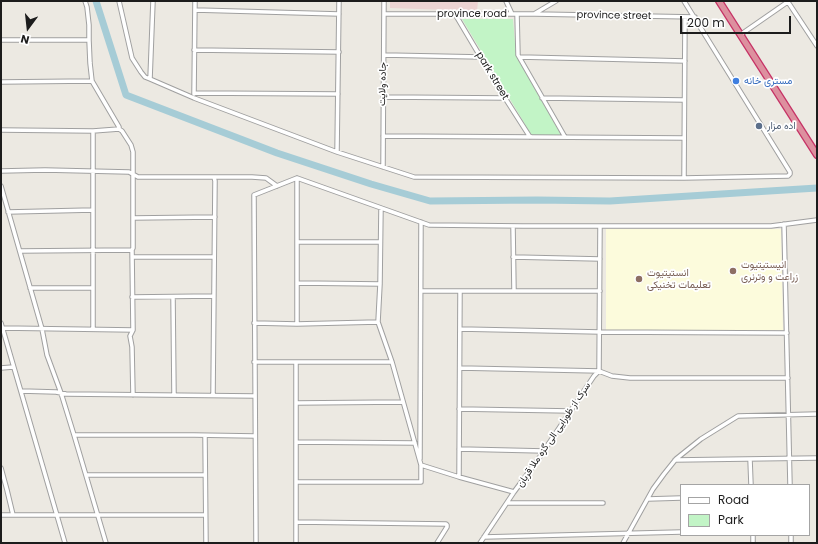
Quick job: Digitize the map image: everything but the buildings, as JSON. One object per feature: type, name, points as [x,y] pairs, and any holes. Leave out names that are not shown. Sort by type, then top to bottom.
[{"type":"highway","points":[[719,1],[817,155]]},
{"type":"street","points":[[85,1],[89,25],[92,80],[119,129],[122,131],[130,144],[133,152],[133,330],[130,336],[132,347],[133,395]]},
{"type":"street","points":[[119,1],[132,58],[145,77],[337,152],[414,177],[684,178],[788,176],[790,172],[684,1]]},
{"type":"street","points":[[150,79],[153,1]]},
{"type":"street","points":[[194,96],[195,1]]},
{"type":"street","points":[[337,152],[339,1]]},
{"type":"street","name":"جاده ولایت","points":[[382,167],[384,1]]},
{"type":"street","points":[[506,1],[512,14]]},
{"type":"street","points":[[534,14],[556,1]]},
{"type":"street","points":[[740,35],[788,1],[817,46]]},
{"type":"street","points":[[195,10],[339,14]]},
{"type":"street","name":"province road","points":[[384,14],[534,14]]},
{"type":"street","name":"park street","points":[[455,14],[530,137]]},
{"type":"street","points":[[517,14],[518,55],[565,138]]},
{"type":"street","name":"province street","points":[[534,14],[695,17]]},
{"type":"street","points":[[684,178],[685,17]]},
{"type":"street","points":[[1,40],[89,40]]},
{"type":"street","points":[[194,50],[339,52]]},
{"type":"street","points":[[384,55],[481,57]]},
{"type":"street","points":[[520,57],[685,61]]},
{"type":"street","points":[[1,82],[92,80]]},
{"type":"street","points":[[194,96],[338,94]]},
{"type":"street","points":[[383,97],[505,98]]},
{"type":"street","points":[[542,98],[684,100]]},
{"type":"street","points":[[1,130],[119,129]]},
{"type":"street","points":[[93,130],[93,329]]},
{"type":"street","points":[[383,136],[684,138]]},
{"type":"street","points":[[1,170],[129,172],[138,176],[214,178],[252,177],[266,178],[277,186]]},
{"type":"street","points":[[213,395],[214,178]]},
{"type":"street","points":[[297,178],[297,324]]},
{"type":"street","points":[[256,543],[254,195],[297,178],[429,225],[771,226],[817,220]]},
{"type":"street","points":[[1,186],[42,329],[47,355],[74,435],[106,543]]},
{"type":"street","points":[[381,208],[378,322],[392,362],[421,464]]},
{"type":"street","points":[[8,212],[93,210]]},
{"type":"street","points":[[133,218],[215,217]]},
{"type":"street","points":[[296,482],[421,482],[421,222]]},
{"type":"street","points":[[784,224],[790,484]]},
{"type":"street","points":[[513,226],[514,291]]},
{"type":"street","points":[[599,371],[600,226]]},
{"type":"street","points":[[297,242],[380,242]]},
{"type":"street","points":[[20,251],[132,250]]},
{"type":"street","points":[[132,257],[214,257]]},
{"type":"street","points":[[514,257],[600,259]]},
{"type":"street","points":[[298,282],[380,284]]},
{"type":"street","points":[[30,288],[93,288]]},
{"type":"street","points":[[421,291],[600,291]]},
{"type":"street","points":[[459,477],[460,291]]},
{"type":"street","points":[[132,297],[214,296]]},
{"type":"street","points":[[173,297],[174,395]]},
{"type":"street","points":[[254,323],[297,324],[378,322]]},
{"type":"street","points":[[1,323],[66,543]]},
{"type":"street","points":[[2,328],[133,330]]},
{"type":"street","points":[[460,329],[600,332],[787,333]]},
{"type":"street","points":[[254,362],[392,362]]},
{"type":"street","points":[[296,362],[296,543]]},
{"type":"street","points":[[1,368],[13,367]]},
{"type":"street","points":[[460,368],[599,371],[612,376],[630,378],[788,378]]},
{"type":"street","name":"سرک از ظورایی الی گزه ملا قربان","points":[[421,464],[459,477],[514,492],[544,451],[594,376],[599,371]]},
{"type":"street","points":[[22,391],[56,392],[61,394],[255,396]]},
{"type":"street","points":[[296,403],[403,402]]},
{"type":"street","points":[[459,409],[570,411]]},
{"type":"street","points":[[623,543],[664,474],[675,460],[701,439],[738,416],[817,414]]},
{"type":"street","points":[[74,435],[255,436]]},
{"type":"street","points":[[205,436],[206,543]]},
{"type":"street","points":[[296,442],[415,443]]},
{"type":"street","points":[[459,449],[544,451]]},
{"type":"street","points":[[675,460],[817,458]]},
{"type":"street","points":[[750,459],[751,484]]},
{"type":"street","points":[[1,468],[8,490],[13,515]]},
{"type":"street","points":[[86,475],[205,475]]},
{"type":"street","points":[[480,543],[514,492]]},
{"type":"street","points":[[648,499],[680,498]]},
{"type":"street","points":[[507,503],[603,503]]},
{"type":"street","points":[[1,515],[205,515]]},
{"type":"street","points":[[296,522],[446,524],[447,527],[437,543]]},
{"type":"street","points":[[484,537],[680,532]]},
{"type":"shaded area","points":[[390,1],[478,1],[477,11],[390,8]]},
{"type":"shaded area","points":[[606,229],[781,229],[783,330],[606,330]]},
{"type":"green space","points":[[462,19],[513,19],[516,55],[561,135],[532,136]]},
{"type":"waterway","points":[[96,1],[126,95],[277,153],[371,184],[430,201],[610,201],[817,188]]},
{"type":"place","name":"مستری خانه","points":[[736,81]]},
{"type":"place","name":"اده مزار","points":[[759,126]]},
{"type":"place","name":"انیستیتیوت زراعت و وترنری","points":[[733,271]]},
{"type":"place","name":"انستیتیوت تعلیمات تخنیکی","points":[[639,279]]}]
